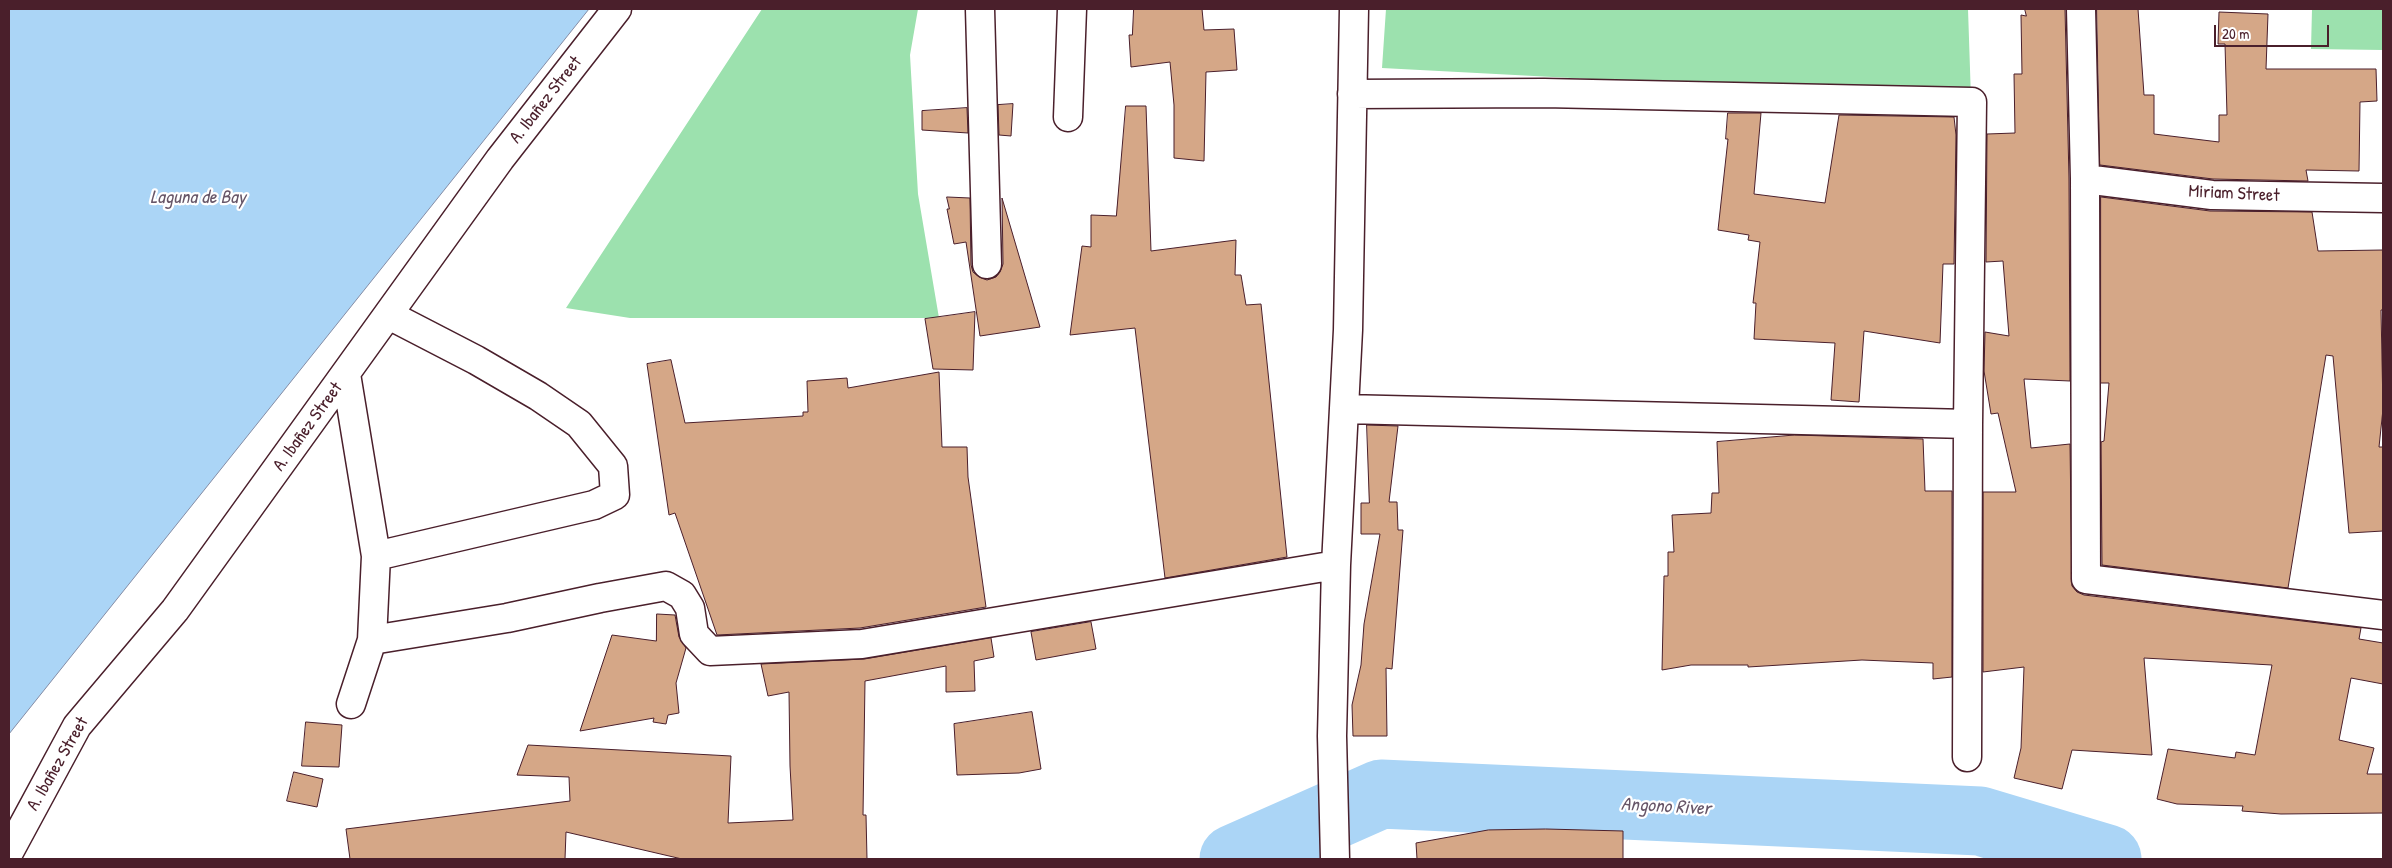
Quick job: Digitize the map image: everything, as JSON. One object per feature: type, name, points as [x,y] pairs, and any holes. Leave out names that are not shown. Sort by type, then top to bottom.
[{"type":"street","name":"A. Ibañez Street","points":[[9,852],[77,726],[175,610],[500,159],[617,9]]},
{"type":"street","points":[[980,9],[987,264]]},
{"type":"street","points":[[1068,117],[1072,9]]},
{"type":"street","points":[[1335,859],[1332,742],[1336,566],[1344,409],[1354,9]]},
{"type":"street","points":[[2082,9],[2085,179],[2086,579],[2383,615]]},
{"type":"street","points":[[1352,94],[1505,93],[1972,102],[1968,424],[1968,757]]},
{"type":"street","name":"Miriam Street","points":[[2085,179],[2212,195],[2383,198]]},
{"type":"street","points":[[376,556],[594,505],[615,495],[613,466],[579,424],[538,396],[476,360],[389,315]]},
{"type":"street","points":[[346,374],[376,556],[372,640],[351,704]]},
{"type":"street","points":[[1344,409],[1968,424]]},
{"type":"street","points":[[372,640],[507,618],[666,586],[682,595],[690,608],[694,634],[710,651],[862,644],[1336,566]]},
{"type":"green space","points":[[762,9],[918,9],[910,55],[918,194],[939,318],[630,318],[566,308]]},
{"type":"green space","points":[[1386,9],[1968,9],[1971,99],[1382,68]]},
{"type":"green space","points":[[2312,9],[2383,9],[2383,50],[2311,49]]},
{"type":"water","name":"Laguna de Bay","points":[[9,9],[589,9],[9,734]]},
{"type":"building","points":[[1134,9],[1202,9],[1204,30],[1234,29],[1237,70],[1206,72],[1204,161],[1174,158],[1174,105],[1170,62],[1131,67],[1129,35],[1132,35]]},
{"type":"building","points":[[2025,9],[2065,9],[2069,179],[2070,381],[2024,379],[2031,448],[2070,444],[2072,586],[2077,592],[2084,595],[2361,628],[2359,639],[2383,643],[2383,684],[2351,678],[2339,740],[2374,748],[2367,774],[2383,774],[2383,813],[2281,814],[2242,811],[2243,806],[2177,804],[2157,799],[2168,749],[2235,758],[2236,752],[2255,755],[2272,665],[2144,658],[2152,755],[2072,750],[2062,789],[2014,778],[2021,748],[2024,667],[1983,672],[1983,492],[2016,492],[1998,413],[1991,414],[1984,371],[1985,332],[2009,336],[2003,261],[1986,262],[1987,134],[2015,133],[2014,74],[2022,74],[2021,15],[2026,16]]},
{"type":"building","points":[[2097,9],[2138,9],[2144,95],[2154,95],[2154,134],[2219,142],[2219,115],[2227,115],[2225,44],[2218,44],[2219,12],[2268,14],[2266,69],[2376,69],[2377,101],[2360,102],[2359,171],[2306,170],[2308,181],[2213,179],[2100,165]]},
{"type":"building","points":[[1013,104],[1011,136],[999,135],[998,105]]},
{"type":"building","points":[[1126,106],[1146,106],[1151,251],[1236,240],[1235,275],[1241,275],[1246,305],[1261,304],[1287,557],[1165,578],[1135,328],[1070,335],[1082,246],[1091,247],[1091,215],[1116,216]]},
{"type":"building","points":[[967,108],[968,133],[922,130],[922,111]]},
{"type":"building","points":[[1728,113],[1761,113],[1754,194],[1825,203],[1839,115],[1954,117],[1956,135],[1954,264],[1943,264],[1940,343],[1864,331],[1859,402],[1831,400],[1835,343],[1754,339],[1756,303],[1753,303],[1760,242],[1748,240],[1749,235],[1718,230],[1728,139],[1726,139]]},
{"type":"building","points":[[947,197],[970,198],[971,265],[973,272],[987,280],[996,277],[1003,264],[1002,198],[1040,327],[980,336],[966,242],[954,244],[947,209],[949,209]]},
{"type":"building","points":[[2101,197],[2210,211],[2312,212],[2318,251],[2383,250],[2383,310],[2381,310],[2383,409],[2379,447],[2383,447],[2383,531],[2349,533],[2333,356],[2326,355],[2288,588],[2102,565],[2101,442],[2104,441],[2109,383],[2101,383]]},
{"type":"building","points":[[975,312],[973,370],[933,369],[925,319]]},
{"type":"building","points":[[671,360],[685,423],[803,416],[803,412],[808,412],[807,381],[847,378],[848,388],[939,372],[942,447],[967,447],[968,477],[986,607],[860,628],[717,635],[675,513],[669,515],[647,364]]},
{"type":"building","points":[[1367,425],[1398,426],[1389,502],[1397,502],[1398,530],[1403,530],[1392,669],[1386,668],[1387,736],[1353,736],[1352,705],[1361,665],[1364,624],[1380,534],[1361,534],[1361,503],[1369,503]]},
{"type":"building","points":[[1795,435],[1923,439],[1925,491],[1952,491],[1952,677],[1933,679],[1933,663],[1862,660],[1748,667],[1748,665],[1691,665],[1662,670],[1664,576],[1668,576],[1668,552],[1674,552],[1672,515],[1711,513],[1712,493],[1719,493],[1717,442]]},
{"type":"building","points":[[657,614],[675,615],[679,637],[686,648],[676,683],[679,713],[668,715],[666,724],[653,722],[654,718],[580,731],[612,635],[656,641]]},
{"type":"building","points":[[1091,622],[1096,649],[1036,660],[1031,632]]},
{"type":"building","points":[[991,638],[994,657],[974,661],[975,691],[946,692],[946,666],[865,681],[863,815],[866,815],[867,859],[682,859],[566,832],[565,859],[350,859],[346,829],[570,801],[569,777],[517,775],[528,745],[731,756],[728,823],[793,820],[789,692],[768,696],[761,664],[864,659]]},
{"type":"building","points":[[1032,712],[1041,769],[1019,773],[957,775],[954,724]]},
{"type":"building","points":[[306,722],[342,725],[339,767],[302,766]]},
{"type":"building","points":[[294,772],[323,779],[317,807],[287,801]]},
{"type":"building","points":[[1488,830],[1623,831],[1623,859],[1417,859],[1416,843]]},
{"type":"waterway","name":"Angono River","points":[[1234,859],[1381,794],[1980,821],[2107,859]]}]
